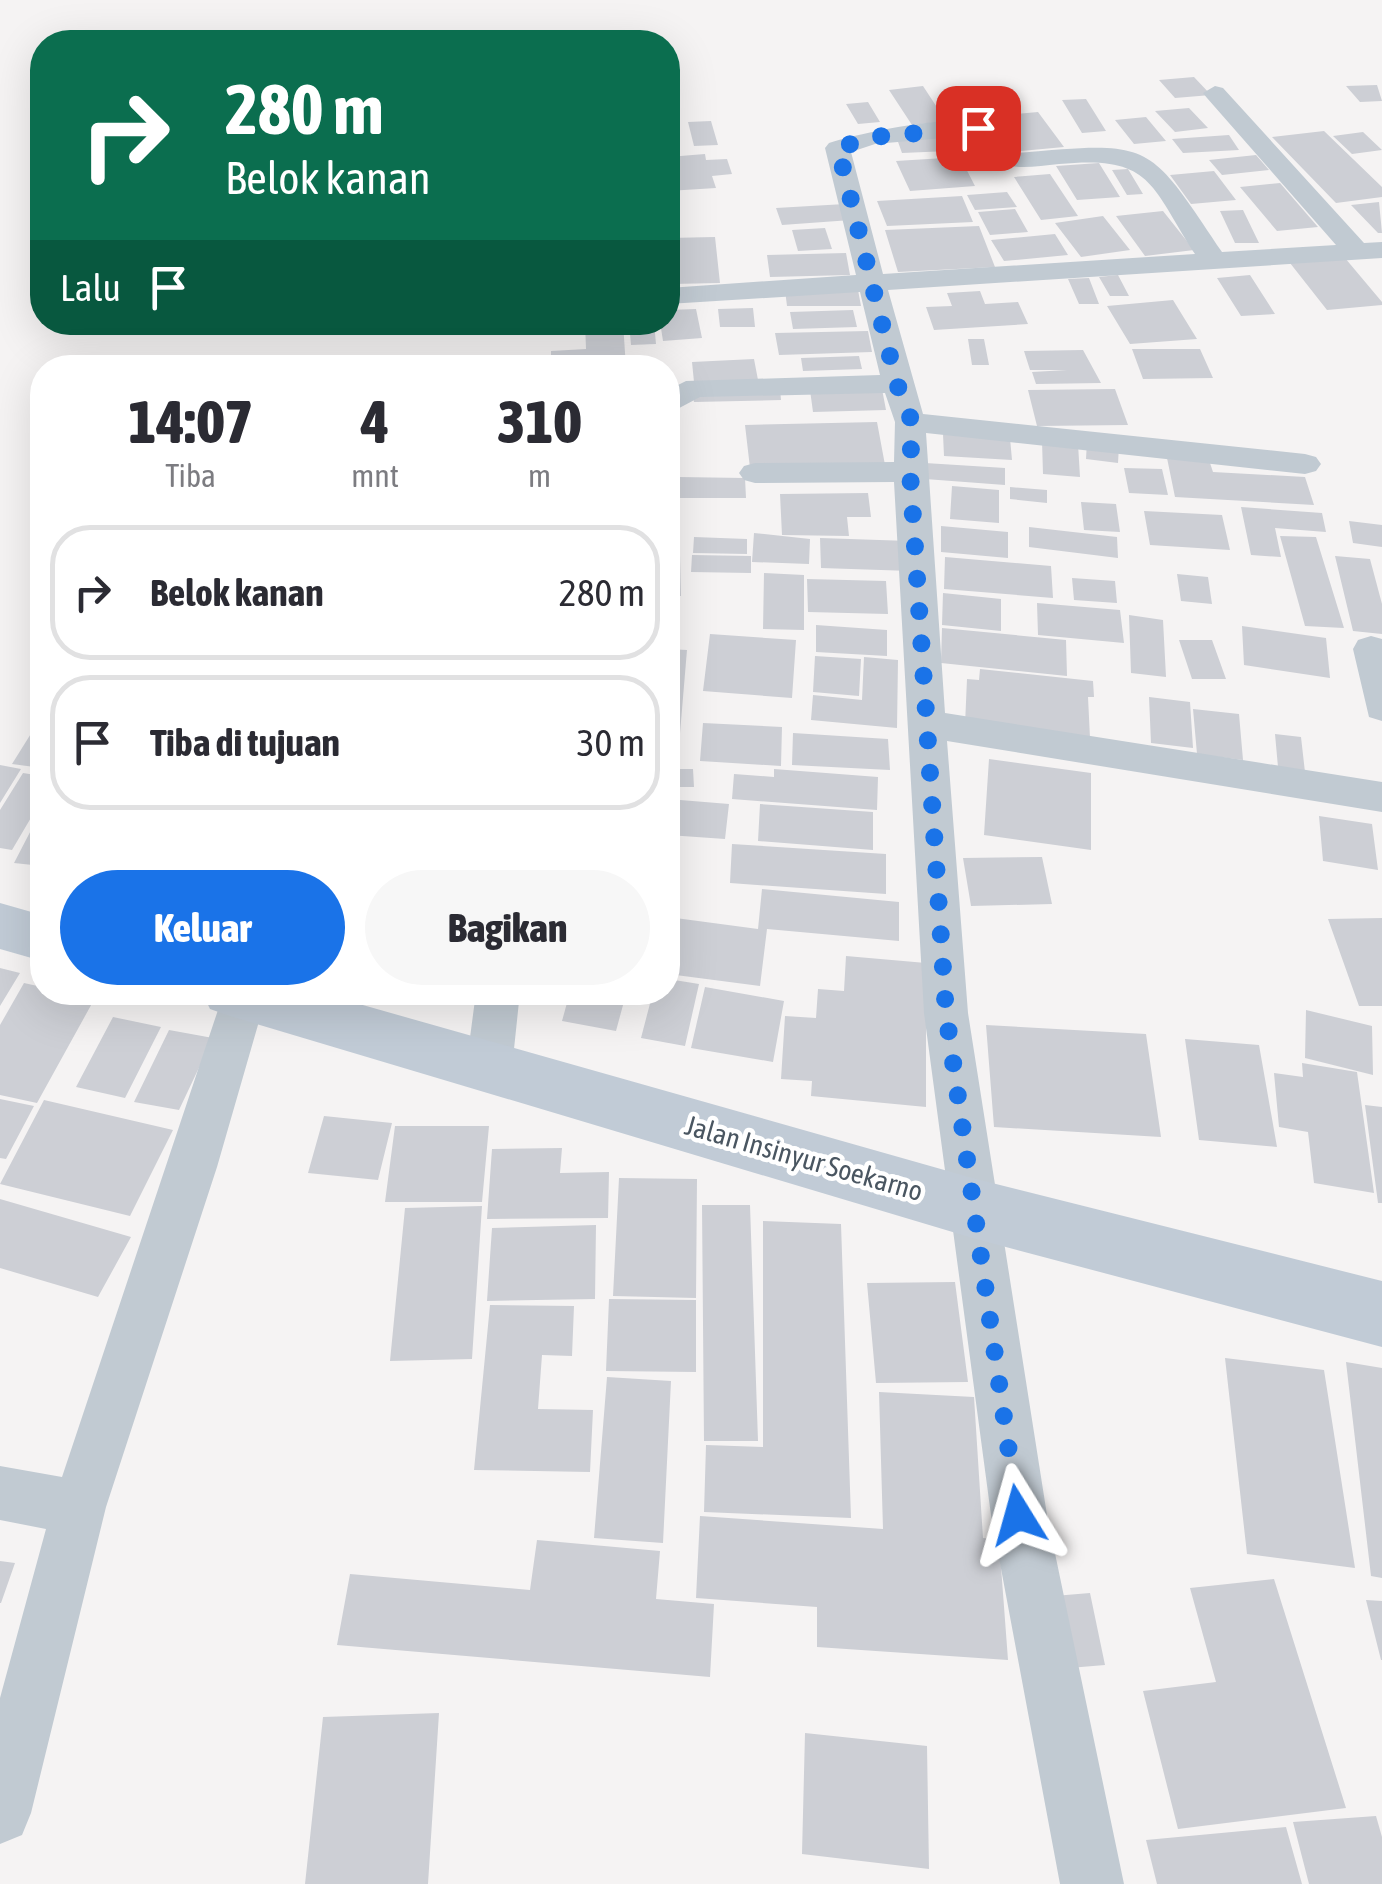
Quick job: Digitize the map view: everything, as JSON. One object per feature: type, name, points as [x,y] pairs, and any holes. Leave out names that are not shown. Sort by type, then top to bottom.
[{"type":"main road","points":[[0,926],[30,935]]},
{"type":"main road","name":"Jalan Insinyur Soekarno","points":[[272,1005],[976,1208],[1382,1314]]},
{"type":"street","points":[[1215,93],[1370,251]]},
{"type":"street","points":[[1092,1884],[1018,1515],[946,1013],[910,472],[912,422],[897,384],[838,148],[872,137],[978,128],[987,130],[1006,158],[1016,162],[1119,154],[1138,160],[1214,261]]},
{"type":"street","points":[[680,295],[1370,251]]},
{"type":"street","points":[[680,395],[700,388],[897,384]]},
{"type":"street","points":[[912,422],[1305,464]]},
{"type":"street","points":[[755,473],[910,472]]},
{"type":"street","points":[[1371,648],[1382,707]]},
{"type":"street","points":[[928,724],[1382,798]]},
{"type":"street","points":[[0,1813],[79,1508],[193,1167],[234,1005]]},
{"type":"street","points":[[489,1068],[496,1005]]},
{"type":"street","points":[[0,1493],[79,1508]]},
{"type":"building","points":[[1194,77],[1211,95],[1175,98],[1159,80]]},
{"type":"building","points":[[1377,85],[1382,101],[1360,102],[1346,86]]},
{"type":"building","points":[[923,86],[946,121],[912,125],[889,90]]},
{"type":"building","points":[[1086,99],[1106,131],[1082,133],[1062,100]]},
{"type":"building","points":[[868,102],[880,122],[858,124],[846,104]]},
{"type":"building","points":[[1189,108],[1208,128],[1175,132],[1155,111]]},
{"type":"building","points":[[1038,112],[1064,147],[1021,151],[996,116]]},
{"type":"building","points":[[1146,117],[1166,141],[1134,144],[1115,120]]},
{"type":"building","points":[[711,121],[718,145],[694,146],[688,122]]},
{"type":"building","points":[[1324,131],[1382,187],[1382,197],[1336,203],[1272,137]]},
{"type":"building","points":[[1363,132],[1382,150],[1352,154],[1333,136]]},
{"type":"building","points":[[1229,135],[1239,150],[1183,153],[1172,139]]},
{"type":"building","points":[[943,136],[949,151],[902,153],[897,139]]},
{"type":"building","points":[[705,154],[706,160],[727,159],[732,174],[712,176],[716,188],[680,190],[680,156]]},
{"type":"building","points":[[1256,155],[1269,170],[1222,175],[1209,160]]},
{"type":"building","points":[[960,157],[975,186],[910,191],[896,161]]},
{"type":"building","points":[[1099,163],[1120,197],[1077,200],[1056,166]]},
{"type":"building","points":[[1128,169],[1143,194],[1127,195],[1112,170]]},
{"type":"building","points":[[1214,171],[1236,200],[1191,204],[1170,175]]},
{"type":"building","points":[[1050,174],[1078,216],[1041,220],[1014,177]]},
{"type":"building","points":[[1280,183],[1318,227],[1277,231],[1240,187]]},
{"type":"building","points":[[1007,192],[1017,207],[975,210],[967,195]]},
{"type":"building","points":[[962,196],[973,222],[887,226],[877,201]]},
{"type":"building","points":[[1379,202],[1382,233],[1351,205]]},
{"type":"building","points":[[845,204],[851,220],[782,225],[776,208]]},
{"type":"building","points":[[1015,209],[1028,232],[990,235],[978,212]]},
{"type":"building","points":[[1243,210],[1259,243],[1235,243],[1220,211]]},
{"type":"building","points":[[1163,211],[1194,250],[1145,256],[1116,216]]},
{"type":"building","points":[[1103,216],[1130,250],[1081,257],[1055,223]]},
{"type":"building","points":[[979,226],[995,267],[898,272],[885,230]]},
{"type":"building","points":[[825,228],[832,249],[798,251],[792,230]]},
{"type":"building","points":[[1055,234],[1068,255],[1004,261],[991,240]]},
{"type":"building","points":[[715,237],[720,283],[680,284],[680,238]]},
{"type":"building","points":[[846,253],[850,275],[770,277],[767,255]]},
{"type":"building","points":[[1345,258],[1382,305],[1327,310],[1290,263]]},
{"type":"building","points":[[1118,275],[1129,296],[1110,296],[1099,277]]},
{"type":"building","points":[[1250,275],[1275,314],[1241,316],[1217,278]]},
{"type":"building","points":[[1089,278],[1099,304],[1079,304],[1068,279]]},
{"type":"building","points":[[785,290],[858,290],[861,306],[787,306]]},
{"type":"building","points":[[980,291],[985,304],[1018,302],[1028,324],[934,330],[926,307],[952,306],[947,293]]},
{"type":"building","points":[[1173,300],[1197,339],[1130,344],[1107,306]]},
{"type":"building","points":[[753,308],[755,327],[720,327],[718,309]]},
{"type":"building","points":[[696,309],[702,338],[663,341],[662,335],[680,335],[680,310]]},
{"type":"building","points":[[853,310],[857,327],[793,329],[790,312]]},
{"type":"building","points":[[868,331],[872,352],[779,355],[775,333]]},
{"type":"building","points":[[585,335],[624,335],[625,355],[551,355],[551,351],[586,349]]},
{"type":"building","points":[[630,335],[655,335],[656,344],[631,345]]},
{"type":"building","points":[[968,339],[984,339],[989,365],[972,365]]},
{"type":"building","points":[[1132,349],[1200,349],[1213,378],[1143,379]]},
{"type":"building","points":[[1083,350],[1101,383],[1036,384],[1032,372],[1067,370],[1030,370],[1024,351]]},
{"type":"building","points":[[859,356],[862,369],[803,371],[801,358]]},
{"type":"building","points":[[754,359],[758,380],[694,382],[692,362]]},
{"type":"building","points":[[780,389],[781,400],[694,402],[692,392]]},
{"type":"building","points":[[882,389],[886,410],[813,412],[810,390]]},
{"type":"building","points":[[1115,389],[1128,425],[1037,426],[1028,390]]},
{"type":"building","points":[[877,422],[885,465],[750,468],[745,425]]},
{"type":"building","points":[[943,434],[1010,438],[1012,460],[944,456]]},
{"type":"building","points":[[1042,441],[1078,444],[1080,477],[1043,474]]},
{"type":"building","points":[[1087,441],[1119,446],[1118,463],[1086,459]]},
{"type":"building","points":[[1167,458],[1209,460],[1213,472],[1305,477],[1314,505],[1175,497]]},
{"type":"building","points":[[925,463],[1005,468],[1005,485],[925,479]]},
{"type":"building","points":[[1124,468],[1162,469],[1168,495],[1129,493]]},
{"type":"building","points":[[680,477],[745,478],[746,498],[680,498]]},
{"type":"building","points":[[952,486],[999,490],[999,523],[950,519]]},
{"type":"building","points":[[1010,487],[1047,490],[1047,503],[1010,499]]},
{"type":"building","points":[[868,493],[871,517],[847,517],[849,536],[782,535],[780,494]]},
{"type":"building","points":[[1081,502],[1116,504],[1120,532],[1084,530]]},
{"type":"building","points":[[1241,507],[1322,513],[1326,532],[1275,528],[1281,557],[1251,555]]},
{"type":"building","points":[[1144,511],[1222,515],[1230,550],[1150,545]]},
{"type":"building","points":[[1349,521],[1382,525],[1382,547],[1353,543]]},
{"type":"building","points":[[941,526],[1008,532],[1008,558],[941,552]]},
{"type":"building","points":[[1029,527],[1117,537],[1118,558],[1029,547]]},
{"type":"building","points":[[754,533],[810,539],[809,564],[752,562]]},
{"type":"building","points":[[1280,536],[1316,537],[1344,628],[1305,626]]},
{"type":"building","points":[[694,537],[747,539],[747,554],[693,553]]},
{"type":"building","points":[[820,538],[909,541],[911,571],[821,568]]},
{"type":"building","points":[[692,555],[751,556],[751,573],[691,572]]},
{"type":"building","points":[[1335,556],[1370,559],[1382,604],[1382,634],[1353,631]]},
{"type":"building","points":[[945,557],[1051,566],[1053,598],[944,589]]},
{"type":"building","points":[[764,573],[804,575],[804,630],[763,629]]},
{"type":"building","points":[[1177,574],[1208,577],[1212,604],[1181,601]]},
{"type":"building","points":[[1072,578],[1115,581],[1117,603],[1074,600]]},
{"type":"building","points":[[807,579],[886,581],[888,614],[808,612]]},
{"type":"building","points":[[943,593],[1001,599],[1001,631],[942,625]]},
{"type":"building","points":[[1037,603],[1120,610],[1124,643],[1038,635]]},
{"type":"building","points":[[1129,615],[1163,620],[1166,677],[1131,673]]},
{"type":"building","points":[[816,625],[887,630],[887,656],[816,652]]},
{"type":"building","points":[[1242,626],[1326,638],[1330,678],[1244,665]]},
{"type":"building","points":[[942,628],[1066,640],[1067,676],[941,663]]},
{"type":"building","points":[[710,634],[796,640],[792,698],[703,691]]},
{"type":"building","points":[[1179,640],[1212,640],[1226,679],[1192,679]]},
{"type":"building","points":[[680,650],[687,650],[680,733]]},
{"type":"building","points":[[815,656],[861,659],[859,696],[813,692]]},
{"type":"building","points":[[864,657],[898,660],[897,728],[811,720],[813,695],[862,700]]},
{"type":"building","points":[[980,669],[1093,681],[1094,697],[1088,697],[1090,738],[965,725],[967,679],[979,680]]},
{"type":"building","points":[[1149,697],[1190,702],[1193,748],[1151,743]]},
{"type":"building","points":[[1193,709],[1239,714],[1243,760],[1197,754]]},
{"type":"building","points":[[703,723],[782,727],[781,766],[700,761]]},
{"type":"building","points":[[793,733],[888,739],[890,770],[792,765]]},
{"type":"building","points":[[1275,734],[1301,737],[1306,781],[1279,778]]},
{"type":"building","points":[[30,735],[30,766],[12,764]]},
{"type":"building","points":[[989,759],[1091,773],[1091,850],[984,835]]},
{"type":"building","points":[[0,765],[21,769],[0,803]]},
{"type":"building","points":[[680,769],[693,769],[694,787],[680,787]]},
{"type":"building","points":[[774,769],[878,777],[877,810],[732,799],[734,774],[774,777]]},
{"type":"building","points":[[23,773],[30,774],[30,819],[12,850],[0,848],[0,810]]},
{"type":"building","points":[[680,800],[729,804],[725,839],[680,836]]},
{"type":"building","points":[[760,804],[873,812],[873,850],[758,841]]},
{"type":"building","points":[[1319,816],[1372,824],[1378,870],[1323,861]]},
{"type":"building","points":[[30,832],[30,865],[14,863]]},
{"type":"building","points":[[732,844],[886,854],[886,894],[730,883]]},
{"type":"building","points":[[1042,857],[1052,904],[971,906],[963,858]]},
{"type":"building","points":[[762,889],[899,902],[899,941],[767,929],[760,986],[680,976],[680,919],[758,929]]},
{"type":"building","points":[[1382,918],[1382,1006],[1359,1006],[1328,919]]},
{"type":"building","points":[[846,956],[926,963],[926,1107],[811,1096],[812,1081],[781,1079],[785,1016],[816,1018],[818,989],[844,991]]},
{"type":"building","points":[[0,968],[20,973],[0,1006]]},
{"type":"building","points":[[680,981],[699,984],[685,1046],[641,1038],[650,1005],[680,1005]]},
{"type":"building","points":[[24,983],[30,984],[30,1005],[91,1005],[37,1103],[0,1095],[0,1025]]},
{"type":"building","points":[[705,987],[784,1001],[773,1062],[691,1048]]},
{"type":"building","points":[[566,1005],[623,1005],[616,1031],[562,1021]]},
{"type":"building","points":[[1306,1010],[1372,1026],[1373,1075],[1305,1058]]},
{"type":"building","points":[[113,1017],[161,1027],[125,1098],[76,1087]]},
{"type":"building","points":[[986,1025],[1146,1034],[1161,1137],[994,1127]]},
{"type":"building","points":[[169,1030],[213,1038],[179,1110],[134,1102]]},
{"type":"building","points":[[1185,1039],[1259,1045],[1277,1147],[1199,1140]]},
{"type":"building","points":[[1302,1063],[1357,1072],[1374,1193],[1314,1183],[1308,1132],[1279,1127],[1274,1073],[1303,1077]]},
{"type":"building","points":[[0,1099],[34,1106],[6,1159],[0,1158]]},
{"type":"building","points":[[44,1100],[173,1130],[130,1216],[0,1184]]},
{"type":"building","points":[[1365,1105],[1382,1107],[1382,1203],[1378,1203]]},
{"type":"building","points":[[324,1116],[392,1123],[378,1180],[308,1173]]},
{"type":"building","points":[[395,1126],[489,1126],[482,1202],[385,1202]]},
{"type":"building","points":[[562,1148],[560,1173],[609,1172],[608,1218],[487,1219],[492,1149]]},
{"type":"building","points":[[619,1178],[697,1179],[696,1298],[613,1296]]},
{"type":"building","points":[[0,1199],[131,1237],[98,1297],[0,1268]]},
{"type":"building","points":[[702,1205],[750,1205],[758,1441],[704,1441]]},
{"type":"building","points":[[482,1206],[472,1359],[390,1361],[405,1208]]},
{"type":"building","points":[[763,1221],[841,1224],[851,1518],[704,1512],[706,1445],[763,1447]]},
{"type":"building","points":[[596,1225],[595,1299],[487,1301],[492,1228]]},
{"type":"building","points":[[955,1282],[968,1382],[876,1383],[867,1283]]},
{"type":"building","points":[[609,1299],[696,1300],[696,1372],[606,1371]]},
{"type":"building","points":[[490,1305],[574,1306],[572,1356],[542,1355],[538,1409],[593,1410],[590,1472],[474,1470]]},
{"type":"building","points":[[1225,1358],[1324,1370],[1355,1568],[1247,1554]]},
{"type":"building","points":[[1346,1362],[1382,1368],[1382,1578],[1371,1576]]},
{"type":"building","points":[[607,1377],[671,1381],[663,1543],[594,1538]]},
{"type":"building","points":[[879,1392],[974,1397],[983,1538],[999,1540],[1008,1660],[817,1647],[817,1607],[696,1598],[700,1516],[883,1529]]},
{"type":"building","points":[[537,1540],[660,1551],[656,1599],[714,1604],[710,1677],[337,1645],[350,1574],[530,1590]]},
{"type":"building","points":[[0,1561],[15,1563],[1,1603],[0,1603]]},
{"type":"building","points":[[1274,1579],[1346,1808],[1178,1829],[1143,1691],[1216,1682],[1190,1588]]},
{"type":"building","points":[[1090,1593],[1105,1665],[1069,1668],[1054,1596]]},
{"type":"building","points":[[1366,1600],[1382,1601],[1382,1660],[1381,1660]]},
{"type":"building","points":[[439,1713],[428,1884],[305,1884],[323,1717]]},
{"type":"building","points":[[805,1733],[927,1746],[929,1869],[802,1854]]},
{"type":"building","points":[[1376,1816],[1382,1837],[1382,1884],[1309,1884],[1293,1822]]},
{"type":"building","points":[[1286,1827],[1302,1884],[1157,1884],[1146,1840]]},
{"type":"route","points":[[978,128],[872,137],[838,148],[897,384],[912,422],[910,472],[946,1013],[1018,1515]]}]
